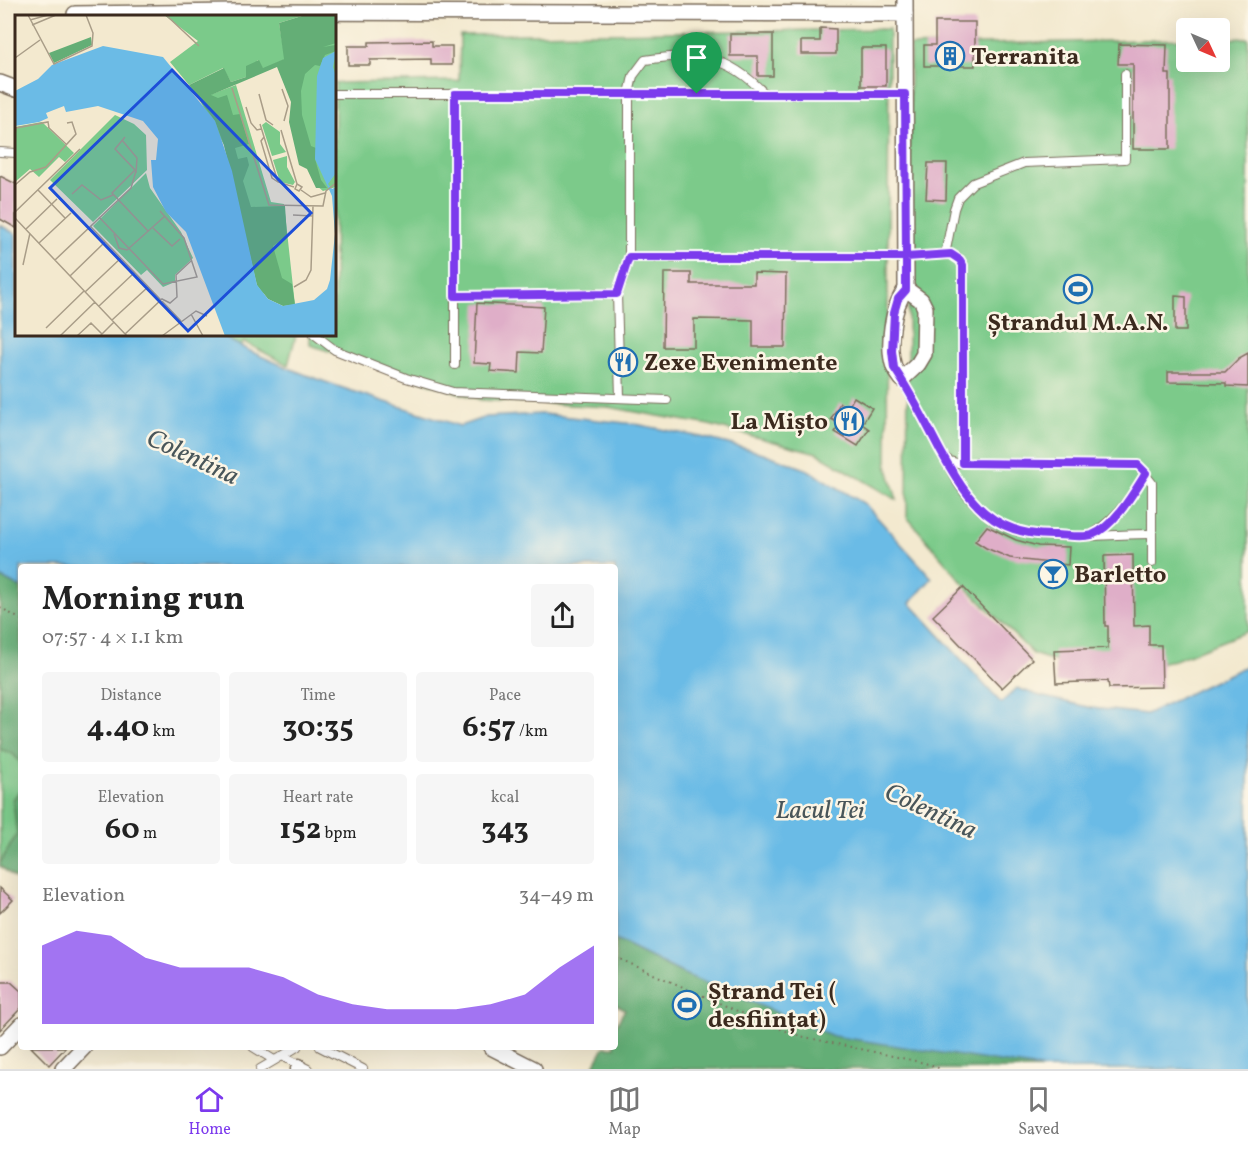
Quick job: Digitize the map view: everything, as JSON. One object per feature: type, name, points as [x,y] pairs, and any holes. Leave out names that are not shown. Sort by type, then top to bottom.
[{"type":"street","points":[[75,10],[260,10],[379,6],[905,7],[906,290],[898,299],[894,313],[892,351],[894,368],[902,379],[918,364],[924,354],[925,309],[921,300],[906,290]]},
{"type":"street","points":[[0,83],[15,89]]},
{"type":"street","points":[[0,1047],[18,1028]]},
{"type":"street","points":[[63,1069],[81,1050]]},
{"type":"street","points":[[497,1050],[534,1069]]},
{"type":"lane","points":[[620,397],[617,294],[629,257],[629,94],[633,76],[645,60],[678,55],[721,61],[749,77],[765,94]]},
{"type":"lane","points":[[945,255],[958,198],[973,183],[1024,163],[1125,159],[1125,74]]},
{"type":"lane","points":[[336,94],[905,94]]},
{"type":"lane","points":[[0,152],[15,153]]},
{"type":"lane","points":[[629,257],[906,257],[951,254],[956,257],[963,265],[963,463]]},
{"type":"lane","points":[[455,364],[455,296],[617,294]]},
{"type":"lane","points":[[317,336],[335,350],[406,378],[453,393],[667,400]]},
{"type":"lane","points":[[902,379],[969,499],[1006,527],[1026,533],[1050,535],[1152,534]]},
{"type":"lane","points":[[943,456],[950,461],[963,463],[1138,465],[1152,483],[1152,563]]},
{"type":"lane","points":[[1092,535],[1126,505],[1146,473]]},
{"type":"lane","points":[[260,1050],[301,1068]]},
{"type":"lane","points":[[260,1069],[292,1050]]},
{"type":"lane","points":[[326,1050],[363,1069]]},
{"type":"path","points":[[455,94],[455,296]]},
{"type":"path","points":[[0,606],[18,618]]},
{"type":"path","points":[[618,958],[769,1025],[800,1036],[941,1069]]},
{"type":"green space","points":[[889,29],[887,465],[897,500],[817,453],[709,425],[608,407],[481,400],[310,345],[310,336],[336,336],[336,83],[459,81],[460,35]]},
{"type":"green space","name":"Ștrandul M.A.N.","points":[[1248,38],[1248,631],[1175,660],[1138,666],[1067,665],[1033,654],[968,589],[907,517],[910,46],[1176,39],[1176,72],[1230,72],[1230,39]]},
{"type":"green space","points":[[218,336],[296,336],[288,365],[244,342],[239,349]]},
{"type":"green space","points":[[0,577],[18,586],[18,881],[0,866]]},
{"type":"green space","points":[[0,577],[18,586],[18,760],[13,754],[0,749]]},
{"type":"green space","points":[[18,792],[18,881],[0,866],[17,834],[13,800]]},
{"type":"green space","name":"Ștrand Tei ( desființat)","points":[[618,941],[684,974],[1001,1061],[1045,1069],[592,1069],[602,1050],[618,1050],[618,1022],[625,1009],[618,1006]]},
{"type":"water","name":"Lacul Tei","points":[[0,225],[15,233],[15,336],[222,336],[248,350],[307,375],[460,426],[486,417],[542,414],[635,424],[701,437],[763,453],[808,470],[865,504],[932,578],[910,603],[1001,703],[1017,688],[1040,696],[1092,708],[1146,714],[1248,665],[1248,1069],[1045,1069],[833,1036],[684,974],[618,941],[618,564],[18,564],[18,586],[0,577]]},
{"type":"building","points":[[935,22],[975,22],[975,66],[924,66],[924,45],[935,45]]},
{"type":"building","points":[[820,28],[836,29],[836,54],[801,54],[801,41],[820,41]]},
{"type":"building","points":[[730,34],[773,34],[773,76],[758,76],[758,56],[730,56]]},
{"type":"building","points":[[432,41],[432,46],[452,46],[452,65],[431,65],[431,59],[370,60],[370,65],[348,65],[348,46],[369,46],[369,42]]},
{"type":"building","points":[[1119,44],[1167,45],[1166,74],[1170,74],[1170,149],[1133,149],[1133,64],[1118,64]]},
{"type":"building","points":[[861,48],[886,48],[886,86],[861,86]]},
{"type":"building","points":[[928,163],[947,163],[946,200],[926,199]]},
{"type":"building","points":[[0,176],[15,184],[15,227],[0,219]]},
{"type":"building","points":[[664,273],[691,273],[691,284],[754,284],[754,273],[786,274],[785,347],[753,347],[753,320],[694,319],[694,347],[663,347]]},
{"type":"building","points":[[1175,296],[1186,297],[1186,331],[1175,331]]},
{"type":"building","points":[[477,303],[544,307],[541,353],[520,352],[519,373],[490,371],[491,364],[474,363]]},
{"type":"building","points":[[1248,353],[1248,387],[1226,386],[1226,383],[1168,382],[1168,372],[1225,372],[1239,358]]},
{"type":"building","name":"La Mișto","points":[[854,397],[872,408],[862,424],[869,429],[858,446],[835,432],[840,424],[831,419],[840,403],[848,408]]},
{"type":"building","points":[[987,526],[1016,540],[1038,546],[1069,547],[1068,565],[1010,558],[986,548],[975,541]]},
{"type":"building","points":[[1133,555],[1134,626],[1149,625],[1149,645],[1161,645],[1162,687],[1109,688],[1108,681],[1056,683],[1054,650],[1108,648],[1108,626],[1105,626],[1104,556]]},
{"type":"building","points":[[963,587],[1032,659],[1002,688],[933,616]]},
{"type":"building","points":[[0,888],[13,900],[0,913]]},
{"type":"building","points":[[0,982],[11,982],[18,988],[18,1011],[0,1030]]},
{"type":"building","points":[[34,1050],[63,1050],[49,1065]]},
{"type":"place","name":"Terranita","points":[[950,56]]},
{"type":"place","name":"Ștrandul M.A.N.","points":[[1078,289]]},
{"type":"place","name":"Zexe Evenimente","points":[[623,362]]},
{"type":"place","name":"La Mișto","points":[[849,421]]},
{"type":"place","name":"Barletto","points":[[1053,574]]},
{"type":"place","name":"Ștrand Tei ( desființat)","points":[[687,1005]]},
{"type":"route","points":[[697,94],[455,94],[455,296],[617,294],[629,257],[906,257],[906,290],[898,299],[894,313],[892,351],[894,368],[969,499],[1006,527],[1026,533],[1092,535],[1108,523],[1126,505],[1146,473],[1138,465],[963,463],[963,265],[951,254],[906,257],[905,94],[697,94]]},
{"type":"water label","name":"Colentina","points":[[193,456]]},
{"type":"water label","name":"Colentina","points":[[931,810]]}]
